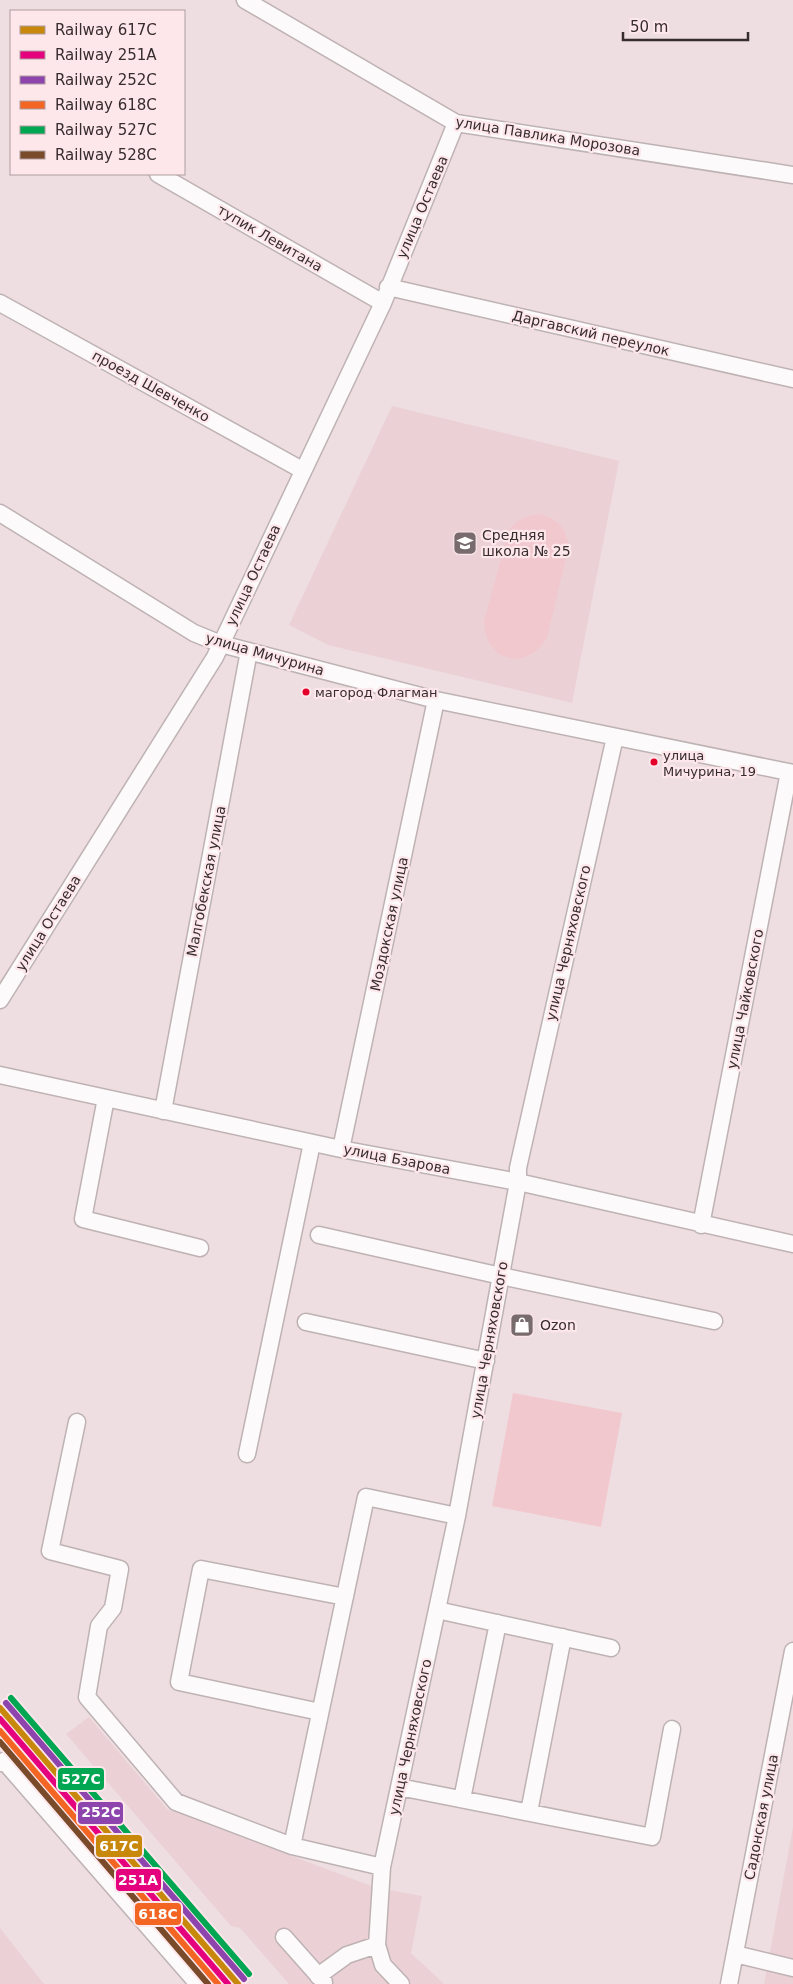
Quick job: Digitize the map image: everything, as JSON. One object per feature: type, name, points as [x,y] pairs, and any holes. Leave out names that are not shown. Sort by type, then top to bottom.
[{"type":"street","name":"улица Павлика Морозова","points":[[244,0],[456,123],[793,174]]},
{"type":"street","name":"улица Остаева","points":[[0,1000],[210,665],[221,644],[382,303],[456,123]]},
{"type":"street","name":"тупик Левитана","points":[[160,175],[382,303]]},
{"type":"street","name":"Даргавский переулок","points":[[388,287],[793,379]]},
{"type":"street","name":"проезд Шевченко","points":[[0,303],[302,470]]},
{"type":"street","name":"улица Мичурина","points":[[1,515],[194,633],[221,644],[436,700],[791,773]]},
{"type":"street","name":"Малгобекская улица","points":[[163,1111],[249,660],[249,650]]},
{"type":"street","name":"Моздокская улица","points":[[341,1149],[436,700]]},
{"type":"street","name":"улица Черняховского","points":[[377,1945],[382,1866],[457,1516],[518,1182],[518,1168],[615,737]]},
{"type":"street","name":"улица Чайковского","points":[[702,1225],[791,773]]},
{"type":"street","name":"улица Бзарова","points":[[0,1074],[341,1149],[518,1182],[793,1244]]},
{"type":"street","points":[[106,1098],[84,1219],[200,1248]]},
{"type":"street","points":[[247,1454],[312,1142]]},
{"type":"street","points":[[319,1235],[714,1321]]},
{"type":"street","points":[[306,1322],[486,1361]]},
{"type":"street","points":[[77,1422],[50,1551],[120,1568],[113,1608],[99,1626],[87,1697],[176,1802],[292,1846],[382,1866]]},
{"type":"street","points":[[292,1846],[366,1497],[457,1516]]},
{"type":"street","points":[[320,1712],[179,1682],[201,1569],[345,1597]]},
{"type":"street","points":[[437,1610],[611,1648]]},
{"type":"street","points":[[462,1799],[498,1623]]},
{"type":"street","points":[[529,1812],[563,1637]]},
{"type":"street","name":"Садонская улица","points":[[729,1984],[793,1651]]},
{"type":"street","points":[[400,1787],[652,1837],[672,1730]]},
{"type":"street","points":[[0,1763],[4,1761],[198,1984]]},
{"type":"street","points":[[284,1937],[322,1980],[347,1955],[377,1945],[382,1965],[401,1984]]},
{"type":"street","points":[[735,1954],[793,1968]]},
{"type":"shaded area","name":"Средняя школа № 25","points":[[392,406],[619,461],[572,703],[328,645],[289,625]]},
{"type":"shaded area","points":[[540,514],[560,525],[566,534],[569,546],[547,638],[538,649],[528,656],[518,659],[508,658],[498,653],[491,645],[486,635],[484,621],[509,529],[523,518]]},
{"type":"shaded area","points":[[513,1393],[622,1413],[601,1527],[492,1506]]},
{"type":"shaded area","points":[[89,1717],[167,1809],[374,1887],[422,1896],[411,1953],[444,1984],[289,1984],[240,1928],[231,1926],[66,1734]]},
{"type":"shaded area","points":[[793,1827],[793,1984],[764,1984]]},
{"type":"shaded area","points":[[0,1928],[44,1984],[0,1984]]},
{"type":"rail line","name":"527С","points":[[11,1698],[249,1974]]},
{"type":"rail line","name":"252С","points":[[6,1703],[244,1979]]},
{"type":"rail line","name":"617C","points":[[0,1708],[238,1984]]},
{"type":"rail line","name":"251А","points":[[0,1719],[228,1984]]},
{"type":"rail line","name":"618С","points":[[0,1731],[218,1984]]},
{"type":"rail line","name":"528С","points":[[0,1742],[208,1984]]},
{"type":"place","name":"Средняя школа № 25","points":[[465,543]]},
{"type":"place","name":"магород Флагман","points":[[306,692]]},
{"type":"place","name":"улица Мичурина, 19","points":[[654,762]]},
{"type":"place","name":"Ozon","points":[[522,1325]]}]
